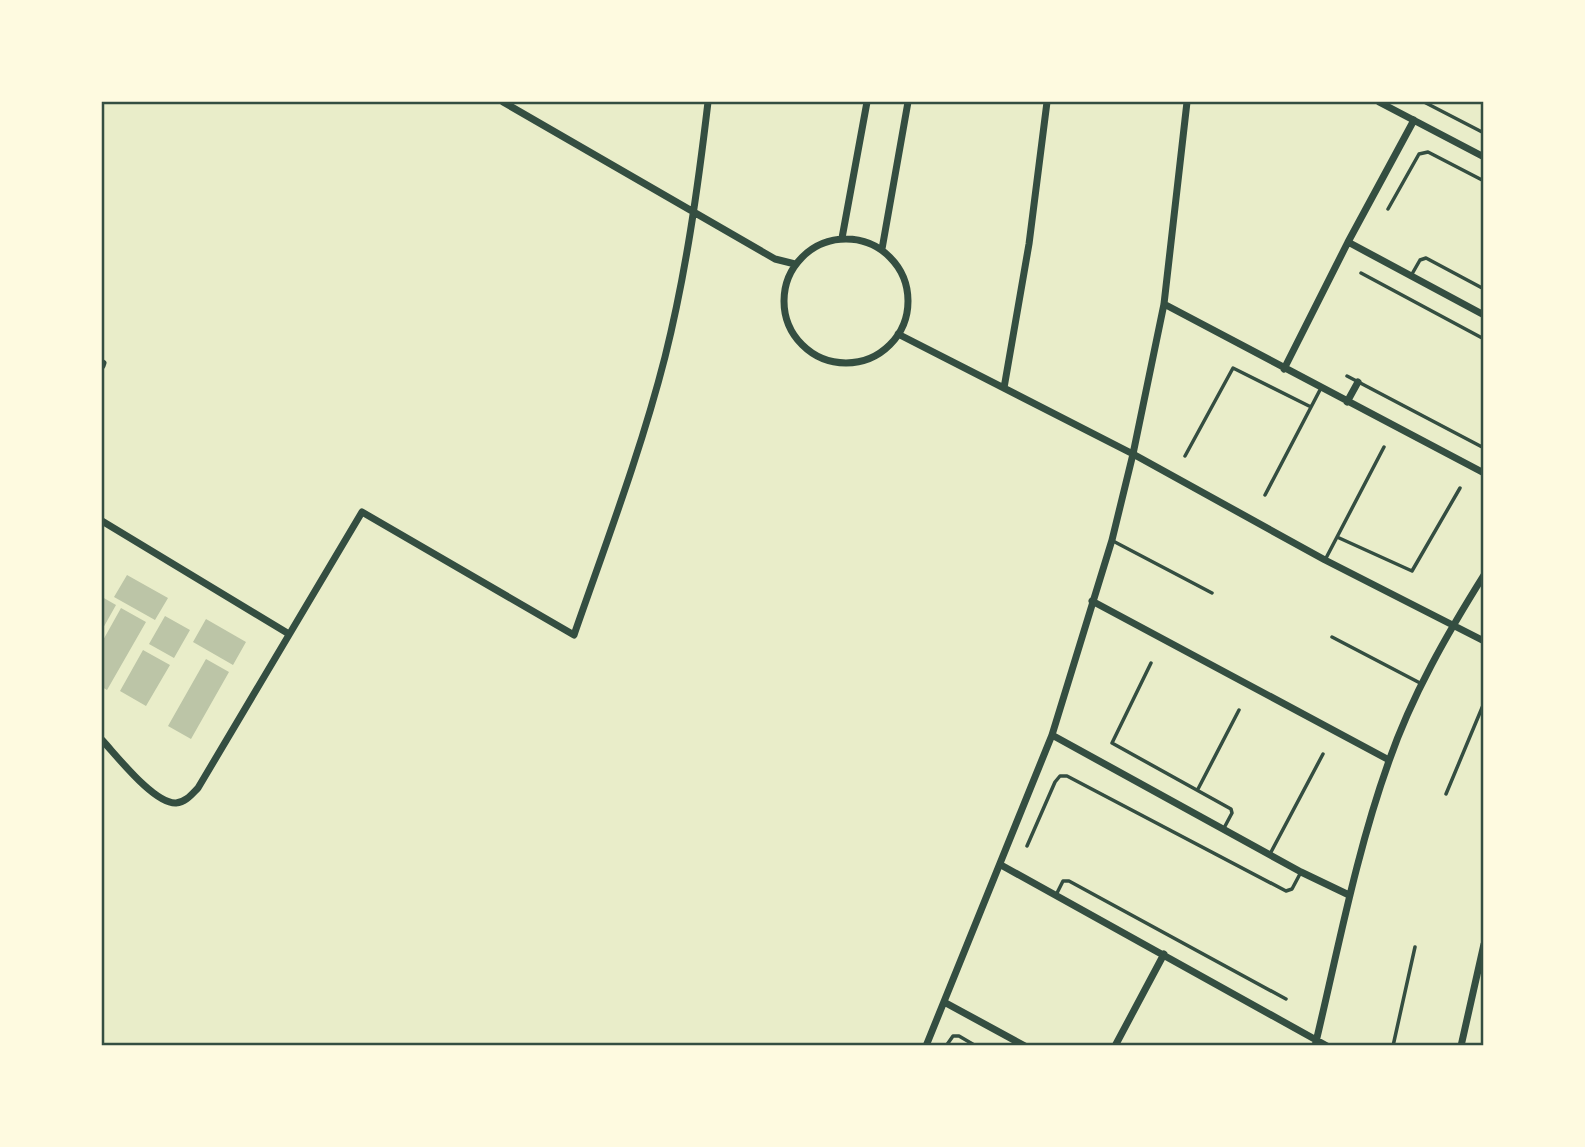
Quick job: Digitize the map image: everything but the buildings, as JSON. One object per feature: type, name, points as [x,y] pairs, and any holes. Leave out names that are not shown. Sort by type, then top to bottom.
[{"type":"street","points":[[503,102],[775,259],[795,264]]},
{"type":"street","points":[[102,740],[157,797],[174,803],[186,800],[198,788],[362,512],[574,635],[626,488],[665,357],[695,213],[708,102]]},
{"type":"street","points":[[842,238],[867,102]]},
{"type":"street","points":[[882,250],[908,102]]},
{"type":"street","points":[[1004,388],[1029,244],[1047,102]]},
{"type":"street","points":[[926,1045],[1052,735],[1112,540],[1164,304],[1187,102]]},
{"type":"street","points":[[1380,102],[1483,158]]},
{"type":"street","points":[[1284,369],[1414,120]]},
{"type":"street","points":[[842,238],[863,240],[882,250],[899,267],[907,290],[907,314],[898,334],[879,354],[856,362],[836,363],[817,357],[797,340],[785,315],[785,288],[795,264],[816,246],[842,238]]},
{"type":"street","points":[[1348,242],[1483,315]]},
{"type":"street","points":[[1164,304],[1483,473]]},
{"type":"street","points":[[898,334],[1133,454],[1325,560],[1483,641]]},
{"type":"street","points":[[1347,402],[1358,382]]},
{"type":"street","points":[[102,521],[289,634]]},
{"type":"street","points":[[1315,1043],[1349,895],[1389,760],[1422,684],[1453,624],[1483,575]]},
{"type":"street","points":[[1092,601],[1389,760]]},
{"type":"street","points":[[1052,735],[1269,855],[1349,895]]},
{"type":"street","points":[[1001,865],[1164,954],[1315,1043],[1327,1045]]},
{"type":"street","points":[[1461,1045],[1483,944]]},
{"type":"street","points":[[1115,1045],[1164,954]]},
{"type":"street","points":[[944,1002],[1025,1045]]},
{"type":"lane","points":[[1424,102],[1483,133]]},
{"type":"lane","points":[[1388,209],[1422,151],[1483,181]]},
{"type":"lane","points":[[1411,276],[1420,260],[1426,258],[1483,289]]},
{"type":"lane","points":[[1361,273],[1483,339]]},
{"type":"lane","points":[[1185,456],[1233,368],[1311,407]]},
{"type":"lane","points":[[1347,376],[1483,448]]},
{"type":"lane","points":[[1265,495],[1321,388]]},
{"type":"lane","points":[[1325,560],[1384,447]]},
{"type":"lane","points":[[1337,537],[1412,571],[1460,488]]},
{"type":"lane","points":[[1112,540],[1212,593]]},
{"type":"lane","points":[[1332,637],[1422,684]]},
{"type":"lane","points":[[1151,663],[1112,743],[1232,811],[1223,829]]},
{"type":"lane","points":[[1446,794],[1483,703]]},
{"type":"lane","points":[[1198,790],[1239,710]]},
{"type":"lane","points":[[1269,855],[1323,754]]},
{"type":"lane","points":[[1027,846],[1055,782],[1060,776],[1067,776],[1286,891],[1292,890],[1301,872]]},
{"type":"lane","points":[[1056,895],[1063,881],[1069,881],[1286,999]]},
{"type":"lane","points":[[1393,1045],[1415,947]]},
{"type":"lane","points":[[946,1045],[949,1039],[959,1036],[976,1045]]}]
